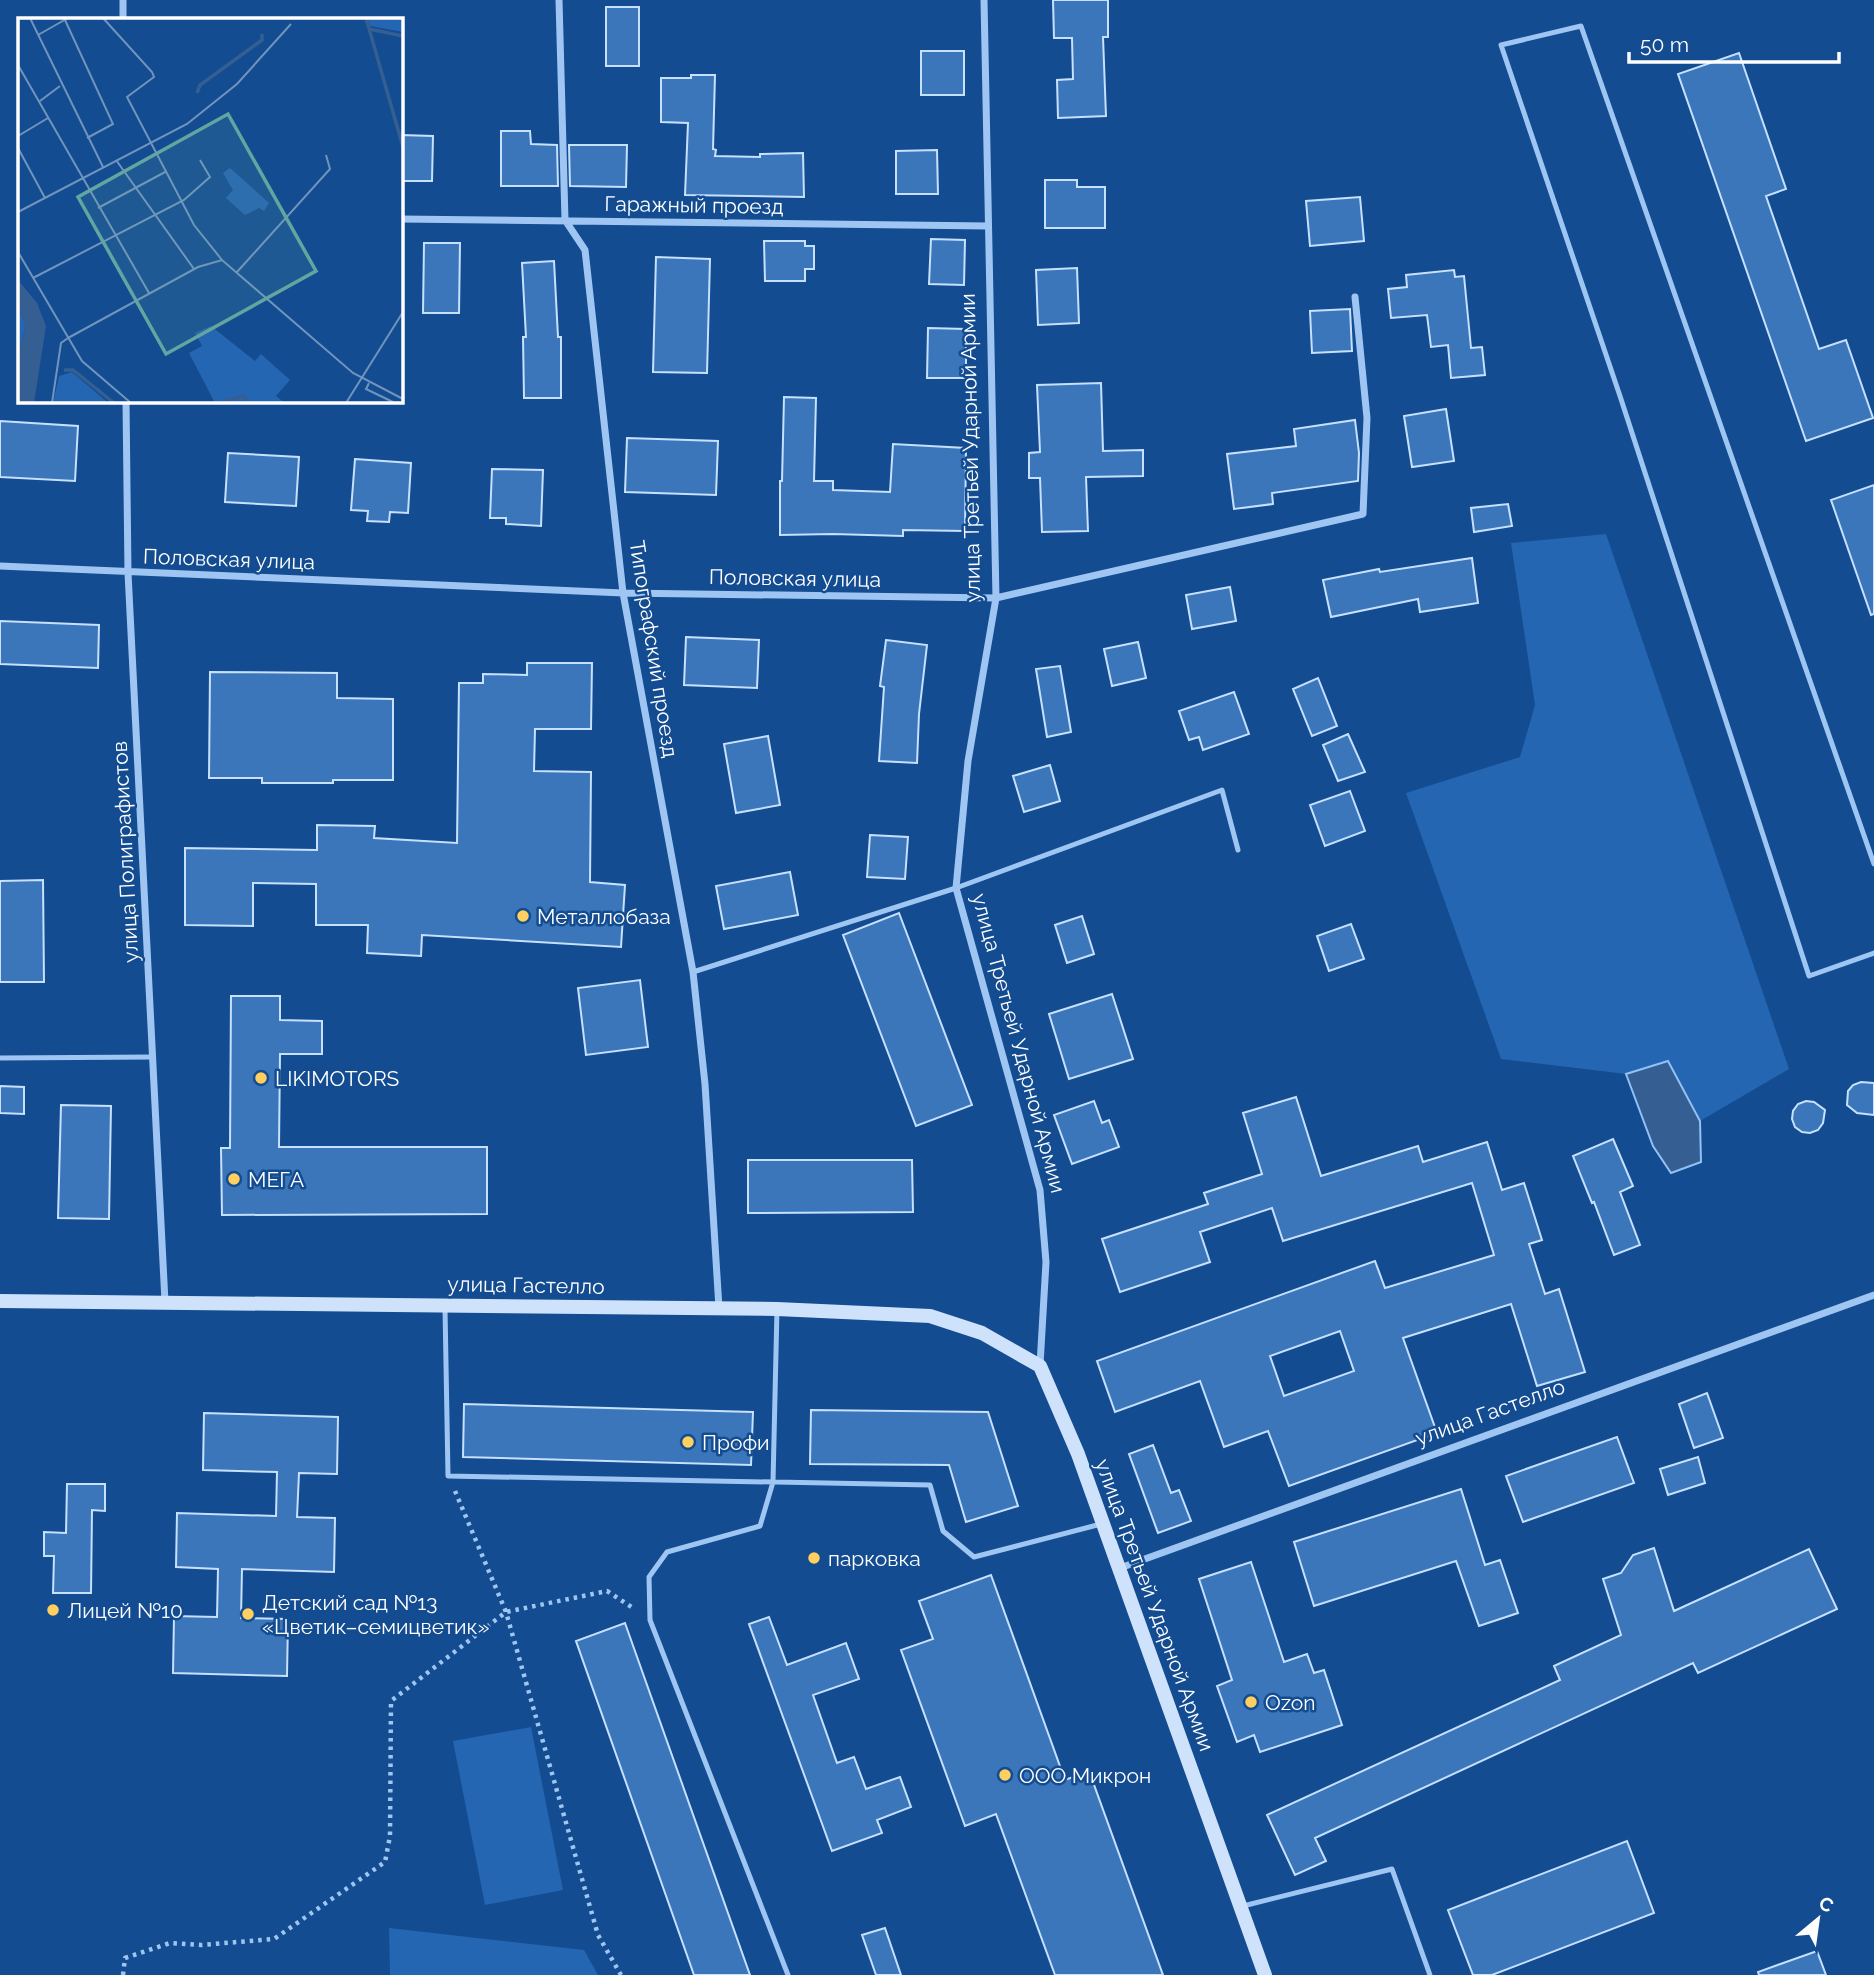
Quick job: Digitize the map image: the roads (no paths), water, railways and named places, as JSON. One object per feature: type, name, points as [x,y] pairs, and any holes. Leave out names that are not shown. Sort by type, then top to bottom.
[{"type":"main road","name":"улица Гастелло","points":[[0,1301],[719,1308],[930,1316],[982,1333],[1040,1366]]},
{"type":"main road","name":"улица Третьей Ударной Армии","points":[[1040,1366],[1104,1523],[1265,1975]]},
{"type":"street","points":[[123,0],[123,18]]},
{"type":"street","points":[[559,0],[565,220]]},
{"type":"street","name":"улица Третьей Ударной Армии","points":[[984,0],[996,598],[968,761],[956,888],[1040,1190],[1046,1262],[1040,1366]]},
{"type":"street","name":"Гаражный проезд","points":[[402,219],[988,226]]},
{"type":"street","name":"Типографский проезд","points":[[565,220],[585,250],[623,593],[693,972],[705,1084],[719,1308]]},
{"type":"street","name":"Половская улица","points":[[0,566],[623,593],[996,598],[1363,514],[1367,418],[1355,297]]},
{"type":"street","name":"улица Полиграфистов","points":[[126,402],[128,573],[165,1302]]},
{"type":"street","name":"улица Гастелло","points":[[1119,1567],[1874,1295]]},
{"type":"lane","points":[[1874,864],[1581,26],[1501,45],[1620,396],[1809,976],[1874,953]]},
{"type":"lane","points":[[693,972],[956,888],[1222,790],[1238,850]]},
{"type":"lane","points":[[0,1058],[153,1057]]},
{"type":"lane","points":[[445,1305],[449,1476],[930,1485],[943,1531],[974,1557],[1104,1523]]},
{"type":"lane","points":[[777,1309],[773,1482],[760,1526],[667,1552],[649,1577],[650,1620],[788,1975]]},
{"type":"lane","points":[[1241,1907],[1392,1869],[1430,1975]]},
{"type":"place","name":"Металлобаза","points":[[523,916]]},
{"type":"place","name":"LIKIMOTORS","points":[[261,1078]]},
{"type":"place","name":"МЕГА","points":[[234,1179]]},
{"type":"place","name":"Профи","points":[[688,1442]]},
{"type":"place","name":"парковка","points":[[814,1558]]},
{"type":"place","name":"Лицей №10","points":[[53,1610]]},
{"type":"place","name":"Детский сад №13 «Цветик–семицветик»","points":[[248,1614]]},
{"type":"place","name":"Ozon","points":[[1251,1702]]},
{"type":"place","name":"ООО Микрон","points":[[1005,1775]]}]
